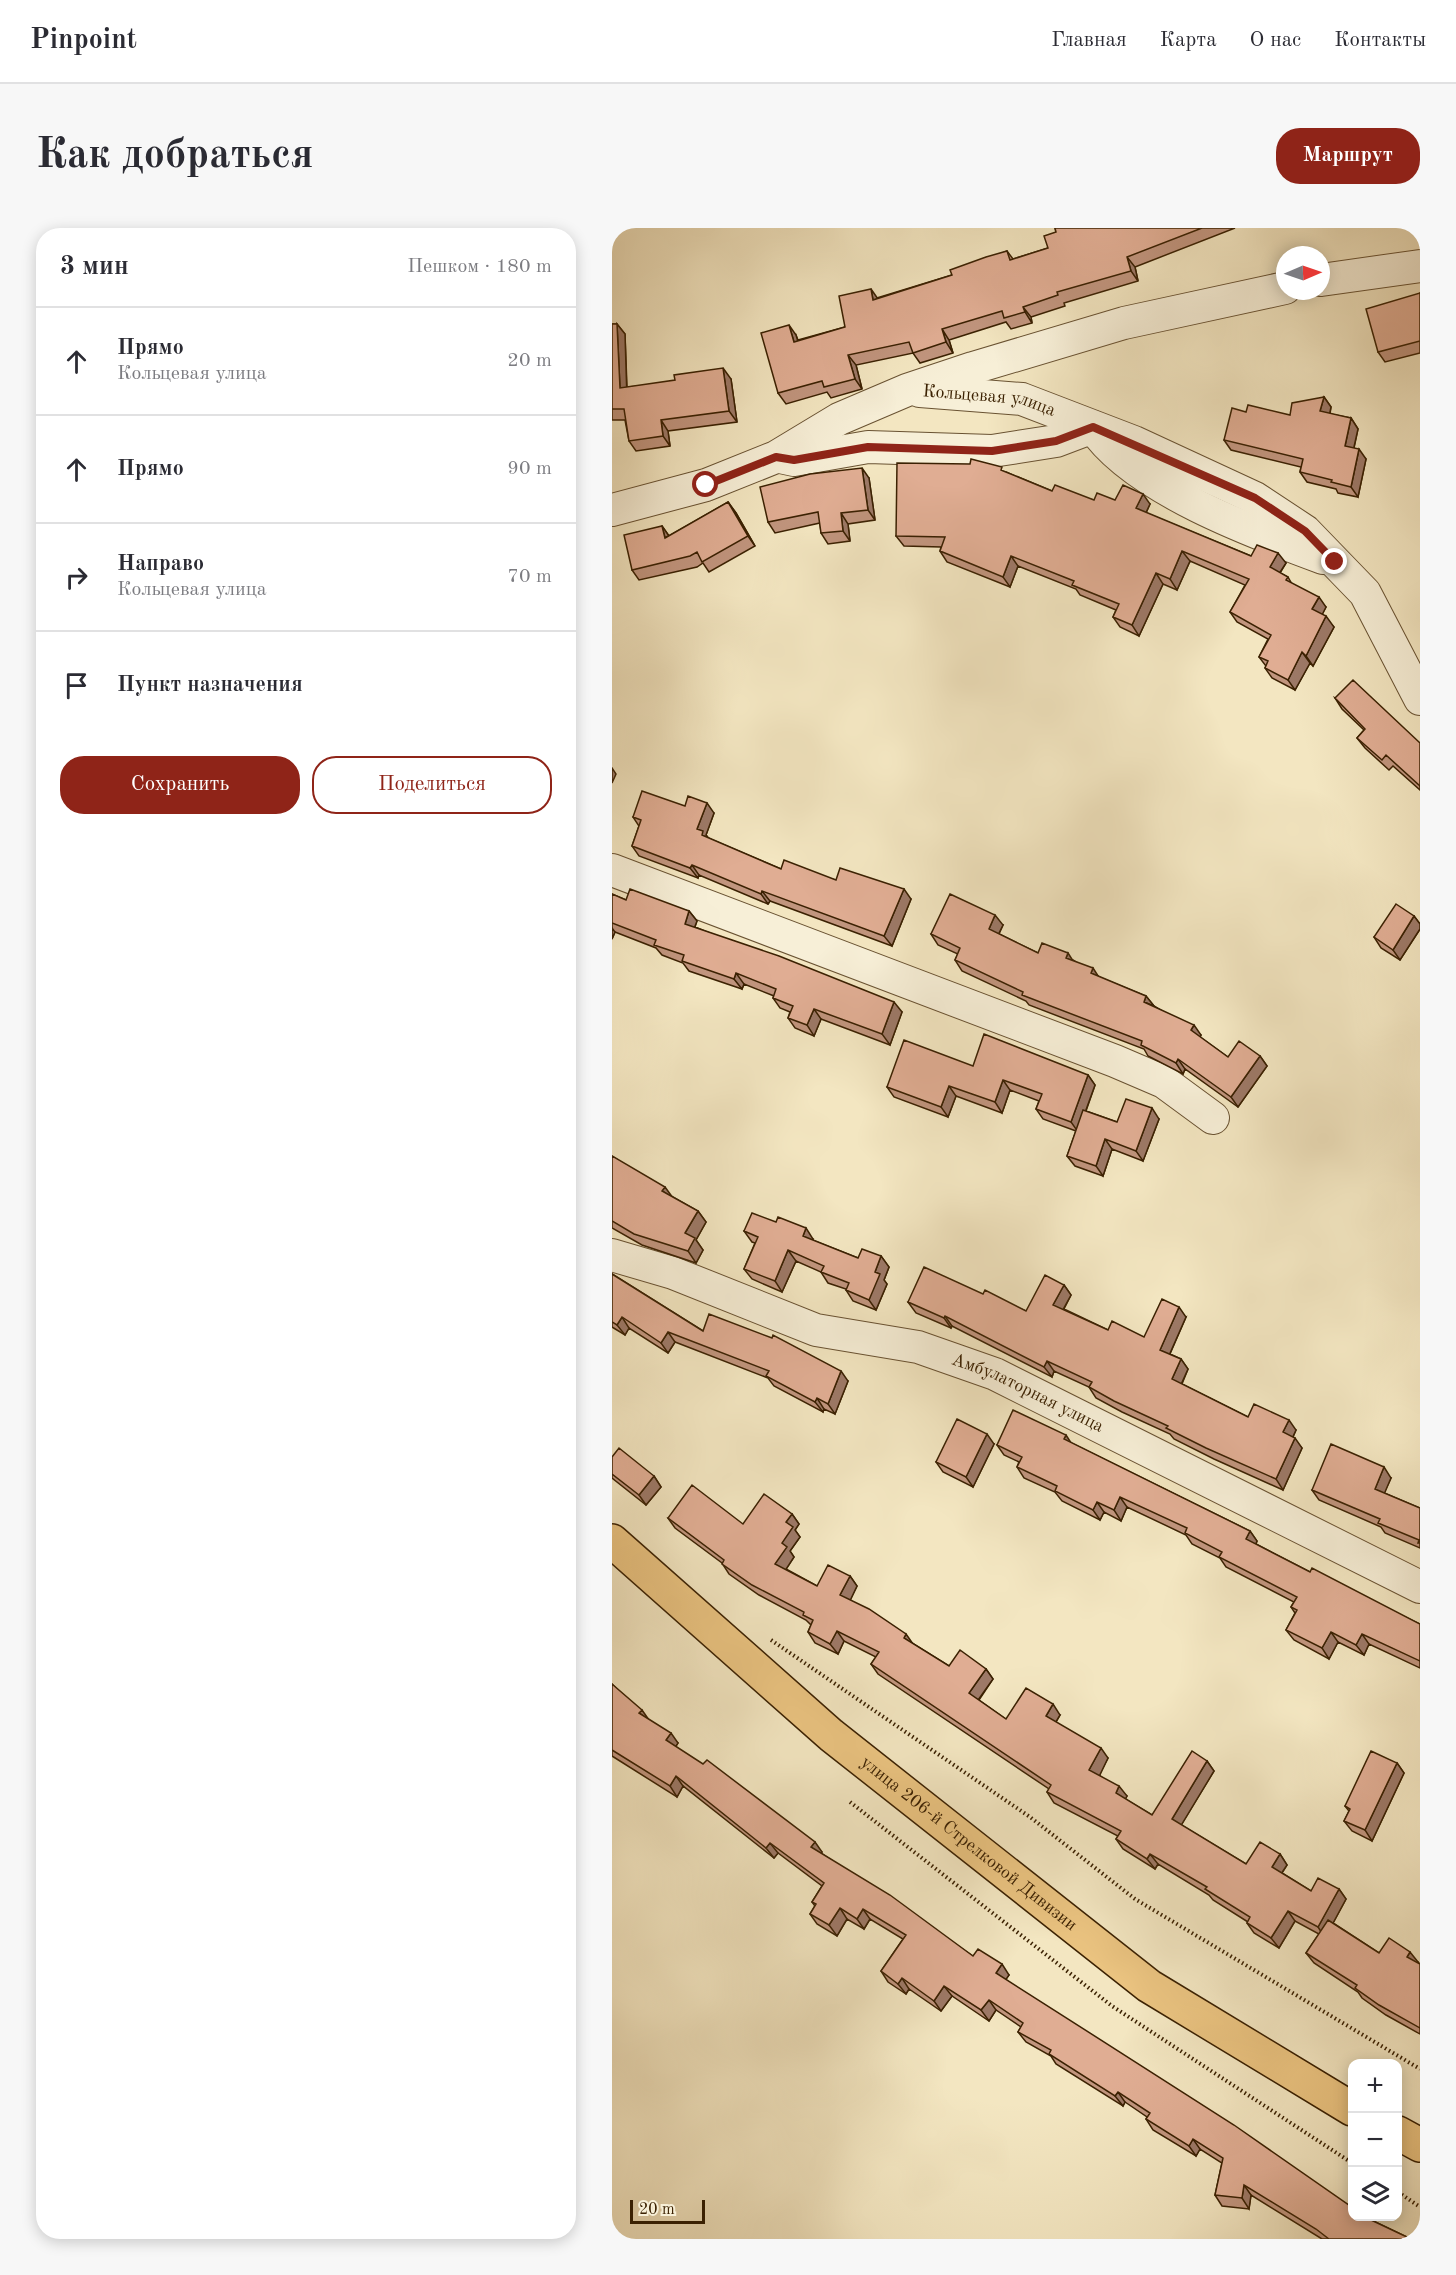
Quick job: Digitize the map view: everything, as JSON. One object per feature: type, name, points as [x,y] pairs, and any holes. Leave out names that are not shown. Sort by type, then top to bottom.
[{"type":"main road","name":"улица 206-й Стрелковой Дивизии","points":[[612,1541],[831,1735],[1149,1986],[1348,2106]]},
{"type":"main road","points":[[1402,2135],[1420,2145]]},
{"type":"street","points":[[1330,279],[1420,266]]},
{"type":"street","name":"Кольцевая улица","points":[[612,510],[706,485],[776,457],[839,419],[907,390],[1124,323],[1276,290]]},
{"type":"street","name":"Кольцевая улица","points":[[907,390],[1022,399],[1093,427],[1255,498],[1305,531],[1365,593],[1420,699]]},
{"type":"street","points":[[776,457],[794,460],[868,447],[992,451],[1056,441],[1093,427]]},
{"type":"street","points":[[612,870],[1164,1082],[1212,1118]]},
{"type":"street","name":"Амбулаторная улица","points":[[612,1255],[673,1273],[816,1330],[918,1347],[995,1374],[1420,1587]]},
{"type":"path","points":[[768,1638],[815,1673],[1030,1817],[1135,1899],[1420,2070]]},
{"type":"path","points":[[850,1802],[1112,2006],[1348,2160]]},
{"type":"path","points":[[1402,2195],[1420,2207]]},
{"type":"building","points":[[1055,228],[1202,228],[1127,257],[1131,271],[1057,292],[1058,295],[1023,307],[1025,312],[1004,318],[1002,311],[942,329],[946,342],[913,353],[909,342],[848,355],[855,379],[824,387],[822,381],[778,393],[761,333],[789,325],[794,342],[845,327],[839,296],[871,289],[873,300],[952,275],[950,270],[986,257],[1007,251],[1010,260],[1048,248],[1044,236],[1056,232]]},
{"type":"building","points":[[1420,293],[1420,341],[1378,352],[1366,309]]},
{"type":"building","points":[[612,324],[617,324],[620,388],[675,380],[674,375],[723,368],[729,411],[661,420],[663,436],[629,441],[624,409],[612,409]]},
{"type":"building","points":[[1324,397],[1320,411],[1351,418],[1345,446],[1359,449],[1351,487],[1300,472],[1303,459],[1224,440],[1232,408],[1246,412],[1248,405],[1290,415],[1292,403]]},
{"type":"building","points":[[971,459],[1002,467],[1001,470],[1052,491],[1055,485],[1094,500],[1097,493],[1115,500],[1123,485],[1143,494],[1136,508],[1251,556],[1257,545],[1278,553],[1270,567],[1288,577],[1286,580],[1319,597],[1312,609],[1326,616],[1306,656],[1302,652],[1288,680],[1265,668],[1268,661],[1259,657],[1271,635],[1230,612],[1249,579],[1182,551],[1170,579],[1156,573],[1132,625],[1113,617],[1119,604],[1072,585],[1074,581],[1011,556],[1003,577],[940,551],[945,537],[896,536],[897,463],[970,464]]},
{"type":"building","points":[[862,468],[868,510],[841,513],[843,531],[821,533],[818,512],[768,522],[760,487],[810,474]]},
{"type":"building","points":[[728,502],[748,536],[702,562],[697,552],[690,556],[632,570],[624,535],[662,526],[665,538]]},
{"type":"building","points":[[1353,680],[1420,743],[1420,786],[1386,755],[1382,760],[1357,738],[1365,729],[1335,698]]},
{"type":"building","points":[[642,791],[685,806],[688,796],[707,803],[697,829],[703,831],[702,835],[781,869],[784,860],[836,880],[840,868],[904,889],[884,936],[762,891],[761,894],[692,865],[690,868],[632,846],[641,820],[633,817]]},
{"type":"building","points":[[630,889],[689,911],[685,924],[779,956],[894,1002],[882,1034],[814,1009],[807,1025],[788,1018],[793,1006],[773,998],[776,989],[736,973],[734,979],[682,961],[684,955],[654,945],[656,940],[612,923],[612,894],[626,900]]},
{"type":"building","points":[[950,894],[995,915],[989,929],[1038,953],[1042,943],[1068,953],[1066,958],[1093,968],[1091,973],[1146,996],[1144,1002],[1194,1025],[1191,1030],[1228,1057],[1239,1041],[1260,1056],[1231,1097],[1178,1059],[1176,1063],[1141,1045],[1142,1041],[1022,995],[1023,992],[955,960],[960,948],[931,934]]},
{"type":"building","points":[[1396,904],[1414,916],[1393,950],[1374,937]]},
{"type":"building","points":[[984,1034],[1088,1075],[1071,1122],[1036,1109],[1042,1094],[1003,1080],[995,1102],[949,1086],[941,1107],[887,1087],[904,1040],[973,1066]]},
{"type":"building","points":[[1126,1099],[1152,1108],[1136,1151],[1105,1139],[1096,1166],[1067,1156],[1083,1110],[1117,1122]]},
{"type":"building","points":[[612,1156],[665,1187],[662,1191],[698,1211],[685,1233],[695,1238],[688,1251],[634,1234],[612,1221]]},
{"type":"building","points":[[752,1213],[776,1222],[778,1217],[806,1228],[803,1236],[858,1258],[862,1249],[881,1256],[875,1272],[880,1274],[869,1300],[846,1290],[849,1283],[821,1272],[824,1266],[788,1250],[775,1281],[744,1269],[758,1237],[744,1231]]},
{"type":"building","points":[[924,1267],[983,1294],[985,1290],[1026,1311],[1045,1275],[1064,1285],[1053,1305],[1108,1330],[1112,1321],[1144,1337],[1162,1299],[1179,1307],[1160,1350],[1181,1359],[1172,1379],[1248,1417],[1254,1404],[1289,1420],[1283,1432],[1295,1438],[1276,1479],[1206,1448],[1166,1428],[1168,1426],[1114,1401],[1089,1387],[1092,1382],[1047,1361],[1044,1367],[945,1316],[944,1318],[908,1302]]},
{"type":"building","points":[[612,1274],[703,1331],[709,1314],[772,1338],[773,1335],[841,1371],[828,1404],[817,1398],[815,1402],[766,1376],[769,1371],[668,1332],[661,1343],[622,1317],[617,1325],[612,1322]]},
{"type":"building","points":[[1013,1410],[1066,1435],[1064,1439],[1250,1531],[1246,1539],[1310,1572],[1312,1568],[1420,1624],[1420,1661],[1362,1634],[1356,1645],[1331,1632],[1322,1648],[1286,1630],[1297,1610],[1291,1607],[1297,1597],[1219,1557],[1222,1552],[1185,1533],[1187,1528],[1120,1497],[1114,1510],[1097,1502],[1093,1510],[1055,1491],[1057,1486],[1017,1467],[1022,1457],[997,1445]]},
{"type":"building","points":[[957,1419],[987,1434],[966,1477],[936,1462]]},
{"type":"building","points":[[1331,1444],[1384,1467],[1375,1489],[1420,1508],[1420,1543],[1418,1543],[1419,1540],[1378,1523],[1380,1519],[1312,1490]]},
{"type":"building","points":[[619,1448],[654,1476],[639,1495],[612,1474],[612,1457]]},
{"type":"building","points":[[692,1485],[743,1524],[764,1494],[792,1514],[786,1522],[793,1527],[782,1543],[787,1547],[775,1564],[817,1586],[828,1565],[850,1576],[840,1595],[869,1609],[906,1634],[904,1638],[949,1666],[960,1650],[986,1669],[969,1693],[1006,1719],[1026,1688],[1053,1704],[1046,1716],[1101,1748],[1089,1770],[1119,1786],[1116,1793],[1152,1815],[1192,1751],[1207,1761],[1172,1819],[1246,1864],[1260,1842],[1280,1854],[1272,1867],[1311,1891],[1318,1878],[1339,1889],[1318,1927],[1288,1911],[1271,1938],[1247,1923],[1250,1917],[1205,1889],[1207,1887],[1150,1854],[1147,1859],[1116,1839],[1121,1831],[1047,1792],[1051,1785],[871,1664],[879,1652],[837,1631],[830,1644],[808,1632],[813,1620],[803,1615],[804,1612],[752,1585],[722,1564],[724,1560],[668,1518]]},
{"type":"building","points":[[612,1684],[642,1710],[639,1713],[671,1733],[666,1740],[703,1764],[707,1760],[815,1842],[811,1847],[890,1895],[973,1956],[978,1949],[1002,1964],[996,1973],[1234,2125],[1348,2205],[1348,2221],[1373,2221],[1411,2239],[1329,2239],[1244,2185],[1242,2198],[1215,2195],[1223,2158],[1193,2139],[1189,2146],[1146,2119],[1150,2113],[1118,2092],[1115,2096],[1049,2054],[1051,2050],[1018,2032],[1023,2023],[989,2000],[981,2010],[944,1986],[934,2001],[902,1978],[898,1984],[881,1971],[906,1935],[863,1909],[857,1919],[840,1908],[829,1925],[810,1914],[816,1904],[812,1902],[824,1883],[770,1843],[766,1848],[676,1776],[670,1786],[612,1750]]},
{"type":"building","points":[[1371,1751],[1397,1763],[1365,1830],[1344,1821],[1350,1809],[1345,1806]]},
{"type":"building","points":[[1328,1920],[1379,1953],[1389,1938],[1410,1952],[1407,1957],[1420,1964],[1420,2028],[1379,2005],[1355,1988],[1357,1985],[1306,1953]]},
{"type":"route","points":[[706,485],[776,457],[794,460],[868,447],[992,451],[1056,441],[1093,427],[1134,442],[1255,498],[1305,531],[1335,562]]}]
